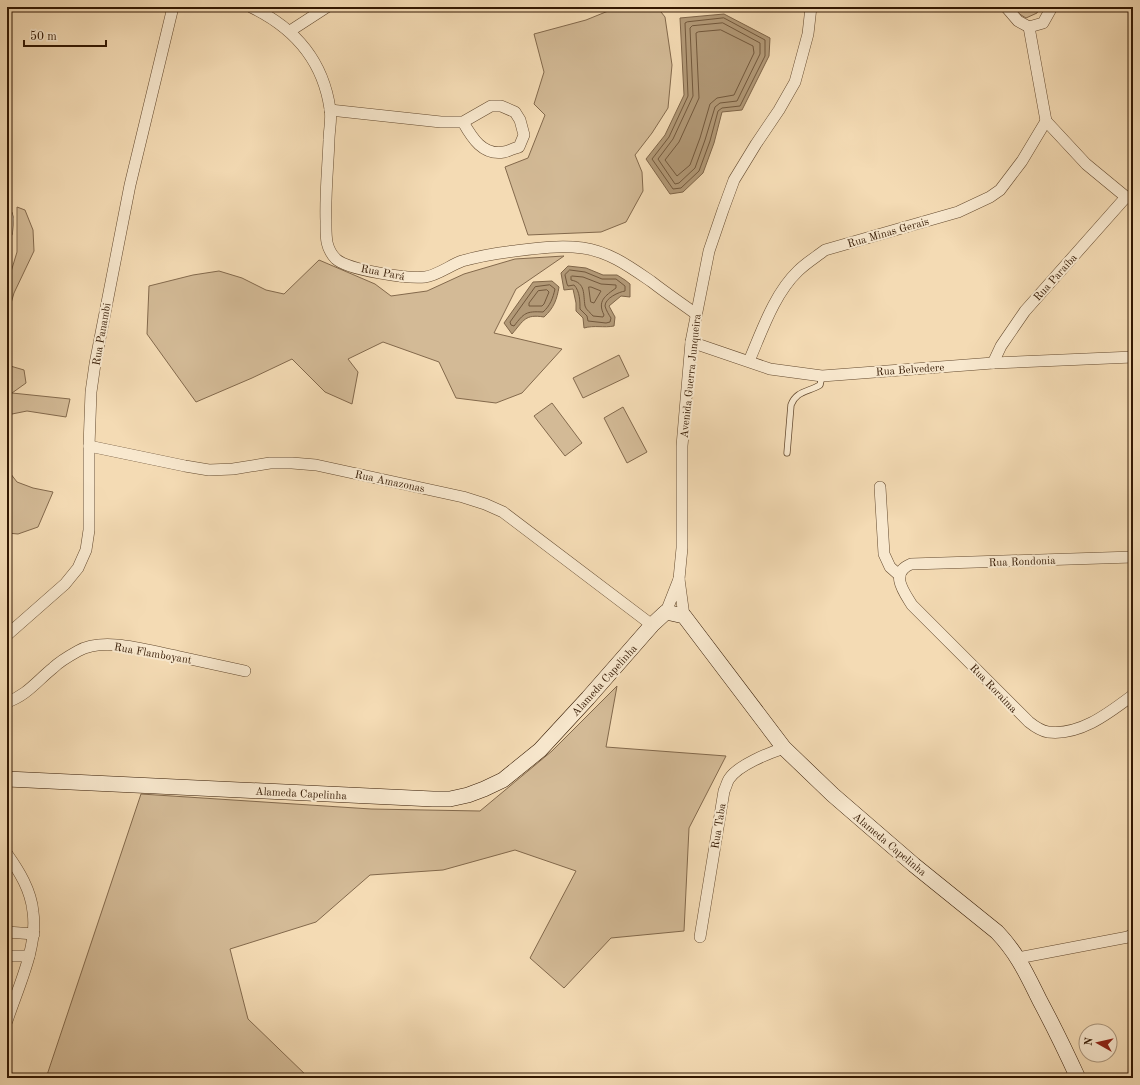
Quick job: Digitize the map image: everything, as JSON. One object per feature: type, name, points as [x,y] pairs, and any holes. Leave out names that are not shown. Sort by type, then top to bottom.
[{"type":"street","name":"Rua Panambi","points":[[7,636],[66,584],[78,568],[86,550],[89,530],[89,446],[91,392],[100,335],[130,185],[172,7]]},
{"type":"street","name":"Rua Pará","points":[[251,7],[267,14],[290,31],[304,46],[315,62],[323,82],[330,110],[325,214],[326,243],[337,260],[346,265],[379,272],[407,277],[427,277],[460,262],[488,255],[548,247],[582,248],[604,252],[614,257],[696,314]]},
{"type":"street","points":[[290,31],[327,7]]},
{"type":"street","name":"Avenida Guerra Junqueira","points":[[684,616],[679,579],[682,548],[682,446],[692,342],[696,314],[709,251],[734,180],[779,110],[794,82],[808,34],[812,7]]},
{"type":"street","points":[[1006,7],[1018,21],[1029,26],[1042,23],[1052,7]]},
{"type":"street","points":[[1029,26],[1046,121],[1086,164],[1130,198]]},
{"type":"street","points":[[330,110],[441,122],[463,122],[491,106],[501,106],[516,112],[524,135],[519,147],[504,152],[489,152],[470,134],[463,122]]},
{"type":"street","name":"Rua Minas Gerais","points":[[749,361],[770,313],[783,290],[797,272],[809,261],[825,250],[958,212],[974,206],[990,197],[1000,190],[1022,161],[1046,121]]},
{"type":"street","name":"Rua Paraíba","points":[[993,363],[1001,346],[1025,311],[1130,198]]},
{"type":"street","points":[[7,215],[7,232]]},
{"type":"street","name":"Rua Belvedere","points":[[692,342],[770,369],[822,376],[993,363],[1133,357]]},
{"type":"street","name":"Rua Amazonas","points":[[89,446],[209,470],[233,469],[270,463],[316,465],[463,497],[503,512],[652,625]]},
{"type":"street","points":[[880,487],[884,554],[890,567],[899,575]]},
{"type":"street","name":"Rua Rondonia","points":[[899,575],[904,568],[911,564],[1133,557]]},
{"type":"street","name":"Rua Roraima","points":[[899,575],[900,584],[912,606],[1029,722],[1046,732],[1064,732],[1082,727],[1097,720],[1133,695]]},
{"type":"street","name":"Avenida Guerra Junqueira","points":[[666,612],[679,579]]},
{"type":"street","points":[[666,612],[684,616]]},
{"type":"street","name":"Alameda Capelinha","points":[[7,779],[433,799],[450,799],[468,795],[503,780],[540,750],[652,625],[666,612]]},
{"type":"street","name":"Alameda Capelinha","points":[[684,616],[784,748],[833,795],[914,865],[997,932],[1007,943],[1018,958],[1078,1078]]},
{"type":"street","name":"Rua Flamboyant","points":[[7,702],[13,701],[29,690],[53,667],[79,650],[89,646],[124,645],[245,671]]},
{"type":"street","name":"Rua Taba","points":[[700,937],[724,791],[730,778],[740,769],[765,754],[784,748]]},
{"type":"street","points":[[7,854],[20,874],[28,892],[33,911],[34,934],[29,956],[7,1021]]},
{"type":"street","points":[[7,932],[34,934]]},
{"type":"street","points":[[1018,958],[1128,937],[1133,934]]},
{"type":"street","points":[[7,956],[29,956]]},
{"type":"lane","points":[[787,453],[791,405],[793,399],[820,385],[822,376]]},
{"type":"shaded area","points":[[618,7],[657,7],[665,17],[672,65],[668,108],[652,133],[635,155],[642,172],[643,191],[626,222],[601,232],[528,235],[505,167],[528,158],[545,115],[534,104],[544,72],[534,34],[586,20]]},
{"type":"shaded area","points":[[1008,7],[1040,7],[1037,13],[1026,18]]},
{"type":"shaded area","points":[[17,207],[25,210],[33,230],[34,251],[14,293],[7,317],[7,285],[17,252]]},
{"type":"shaded area","points":[[564,256],[516,289],[494,333],[562,349],[522,393],[496,403],[456,398],[439,362],[383,342],[348,359],[358,372],[352,404],[325,392],[292,359],[196,402],[147,334],[149,286],[193,275],[219,271],[242,278],[266,290],[284,294],[319,260],[375,284],[391,296],[427,291],[464,274],[515,259]]},
{"type":"shaded area","points":[[619,355],[629,376],[583,398],[573,378]]},
{"type":"shaded area","points":[[7,365],[24,370],[26,383],[12,393],[70,399],[66,417],[27,411],[7,415]]},
{"type":"shaded area","points":[[552,403],[582,443],[565,456],[534,416]]},
{"type":"shaded area","points":[[623,407],[647,452],[627,463],[604,418]]},
{"type":"shaded area","points":[[7,469],[17,482],[33,488],[53,492],[38,527],[18,534],[7,533]]},
{"type":"shaded area","points":[[617,686],[606,747],[726,756],[689,828],[684,931],[611,938],[564,988],[530,958],[576,871],[515,850],[443,870],[370,875],[316,922],[230,949],[248,1019],[309,1078],[46,1078],[141,794],[371,809],[480,811],[552,751]]},
{"type":"water","points":[[724,14],[770,38],[769,56],[742,110],[722,112],[714,143],[703,173],[683,192],[670,194],[646,159],[665,135],[684,95],[680,18]]},
{"type":"water","points":[[568,266],[586,268],[603,275],[617,275],[630,284],[630,297],[621,296],[609,306],[615,317],[614,326],[584,328],[583,318],[576,311],[573,289],[564,290],[561,273]]},
{"type":"water","points":[[552,281],[559,287],[553,307],[544,317],[533,316],[525,319],[512,334],[504,323],[533,282]]}]
